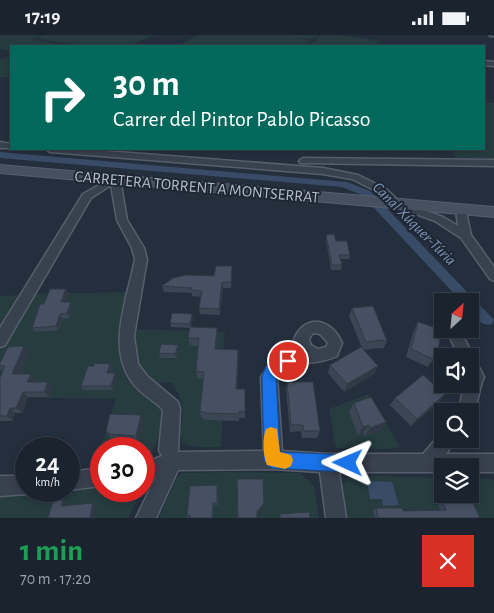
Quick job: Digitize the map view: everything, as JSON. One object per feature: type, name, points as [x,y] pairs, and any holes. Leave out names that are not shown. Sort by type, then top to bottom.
[{"type":"main road","name":"CARRETERA TORRENT A MONTSERRAT","points":[[0,169],[494,212]]},
{"type":"street","points":[[63,150],[348,174],[383,191],[392,203],[439,219],[465,235],[494,276]]},
{"type":"street","points":[[242,164],[252,159],[494,163]]},
{"type":"street","points":[[0,341],[87,196],[115,179],[122,220],[138,248],[141,259],[127,335],[128,358],[131,368],[137,377],[172,408],[168,450],[173,461],[146,518]]},
{"type":"street","points":[[461,209],[465,235]]},
{"type":"street","points":[[458,340],[462,348]]},
{"type":"street","points":[[272,460],[269,377],[271,370],[278,365],[301,359],[310,354]]},
{"type":"street","points":[[427,463],[440,448]]},
{"type":"street","points":[[155,468],[173,461],[272,460],[328,463],[494,463]]},
{"type":"street","points":[[328,463],[336,518]]},
{"type":"street","points":[[0,486],[15,485]]},
{"type":"green space","points":[[0,35],[41,35],[32,39],[68,45],[10,45],[10,52],[0,48]]},
{"type":"green space","points":[[44,35],[154,35],[130,45],[62,43],[35,38]]},
{"type":"green space","points":[[199,35],[319,35],[313,39],[291,38],[312,40],[305,45],[178,45]]},
{"type":"green space","points":[[321,35],[338,35],[381,41],[377,45],[310,44]]},
{"type":"green space","points":[[10,56],[10,77],[0,77],[0,59]]},
{"type":"green space","points":[[485,102],[494,103],[494,159],[457,158],[451,150],[485,150]]},
{"type":"green space","points":[[131,292],[123,368],[128,381],[132,385],[155,396],[162,405],[163,422],[155,446],[155,437],[104,437],[116,399],[0,397],[2,377],[0,377],[0,349],[29,294]]},
{"type":"green space","points":[[22,295],[0,334],[0,296]]},
{"type":"green space","points":[[129,329],[225,332],[223,350],[220,350],[225,384],[221,447],[190,446],[185,444],[180,431],[183,412],[178,393],[172,383],[161,382],[160,387],[136,372]]},
{"type":"green space","points":[[369,394],[400,447],[387,449],[336,448],[329,409]]},
{"type":"green space","points":[[182,473],[300,473],[314,486],[319,518],[159,518],[177,477]]},
{"type":"green space","points":[[350,475],[434,478],[434,503],[479,503],[479,479],[491,479],[494,481],[494,518],[347,518],[341,487]]},
{"type":"green space","points":[[90,483],[90,502],[136,502],[128,518],[0,518],[0,491],[15,490],[15,502],[80,502],[80,485]]},
{"type":"water","points":[[367,481],[392,482],[399,505],[383,506],[382,499],[370,499]]},
{"type":"building","points":[[334,234],[336,241],[347,241],[350,255],[339,255],[342,265],[332,265],[326,235]]},
{"type":"building","points":[[216,266],[232,266],[231,282],[222,282],[219,309],[199,308],[202,291],[191,290],[192,288],[162,286],[173,278],[186,275],[214,276]]},
{"type":"building","points":[[50,289],[66,289],[61,302],[71,302],[67,313],[60,314],[56,326],[32,328],[40,304],[44,304]]},
{"type":"building","points":[[373,306],[387,341],[366,342],[352,308]]},
{"type":"building","points":[[172,313],[192,314],[190,324],[170,323]]},
{"type":"building","points":[[418,322],[434,327],[434,338],[440,338],[438,348],[434,348],[433,359],[411,349]]},
{"type":"building","points":[[190,327],[217,328],[215,349],[238,350],[236,389],[245,389],[245,412],[239,411],[239,414],[206,413],[200,411],[204,372],[196,371],[199,338],[188,338]]},
{"type":"building","points":[[161,344],[178,345],[175,354],[159,353]]},
{"type":"building","points":[[24,346],[12,374],[31,374],[27,382],[48,382],[44,392],[23,392],[16,408],[10,408],[7,416],[0,416],[0,378],[5,366],[0,366],[0,363],[8,347]]},
{"type":"building","points":[[361,347],[378,366],[347,384],[330,365]]},
{"type":"building","points":[[95,363],[110,364],[107,373],[115,373],[111,386],[81,386],[88,366],[94,366]]},
{"type":"building","points":[[423,375],[434,384],[434,393],[445,394],[417,419],[395,398]]},
{"type":"building","points":[[287,382],[313,382],[320,431],[304,431],[303,425],[291,425]]},
{"type":"building","points":[[371,397],[386,422],[370,428],[369,425],[363,427],[354,403]]},
{"type":"building","points":[[110,414],[141,415],[136,436],[108,434],[109,432],[106,432]]},
{"type":"building","points":[[237,479],[263,479],[264,503],[257,512],[257,518],[238,518]]},
{"type":"building","points":[[217,485],[217,503],[213,503],[212,518],[190,518],[190,515],[187,516],[190,486]]},
{"type":"building","points":[[53,502],[62,502],[61,506],[93,503],[90,518],[48,518]]},
{"type":"building","points":[[443,503],[473,503],[480,518],[378,518],[376,508],[402,508],[403,511],[446,510]]},
{"type":"building","points":[[309,512],[310,518],[280,518],[280,514]]},
{"type":"waterway","name":"Canal Xúquer-Túria","points":[[0,155],[344,184],[366,193],[461,293]]},
{"type":"waterway","name":"Canal Xúquer-Túria","points":[[479,312],[487,320]]},
{"type":"slow traffic","points":[[271,435],[272,460],[285,460]]},
{"type":"route","points":[[288,361],[271,370],[269,377],[272,460],[348,463]]}]
